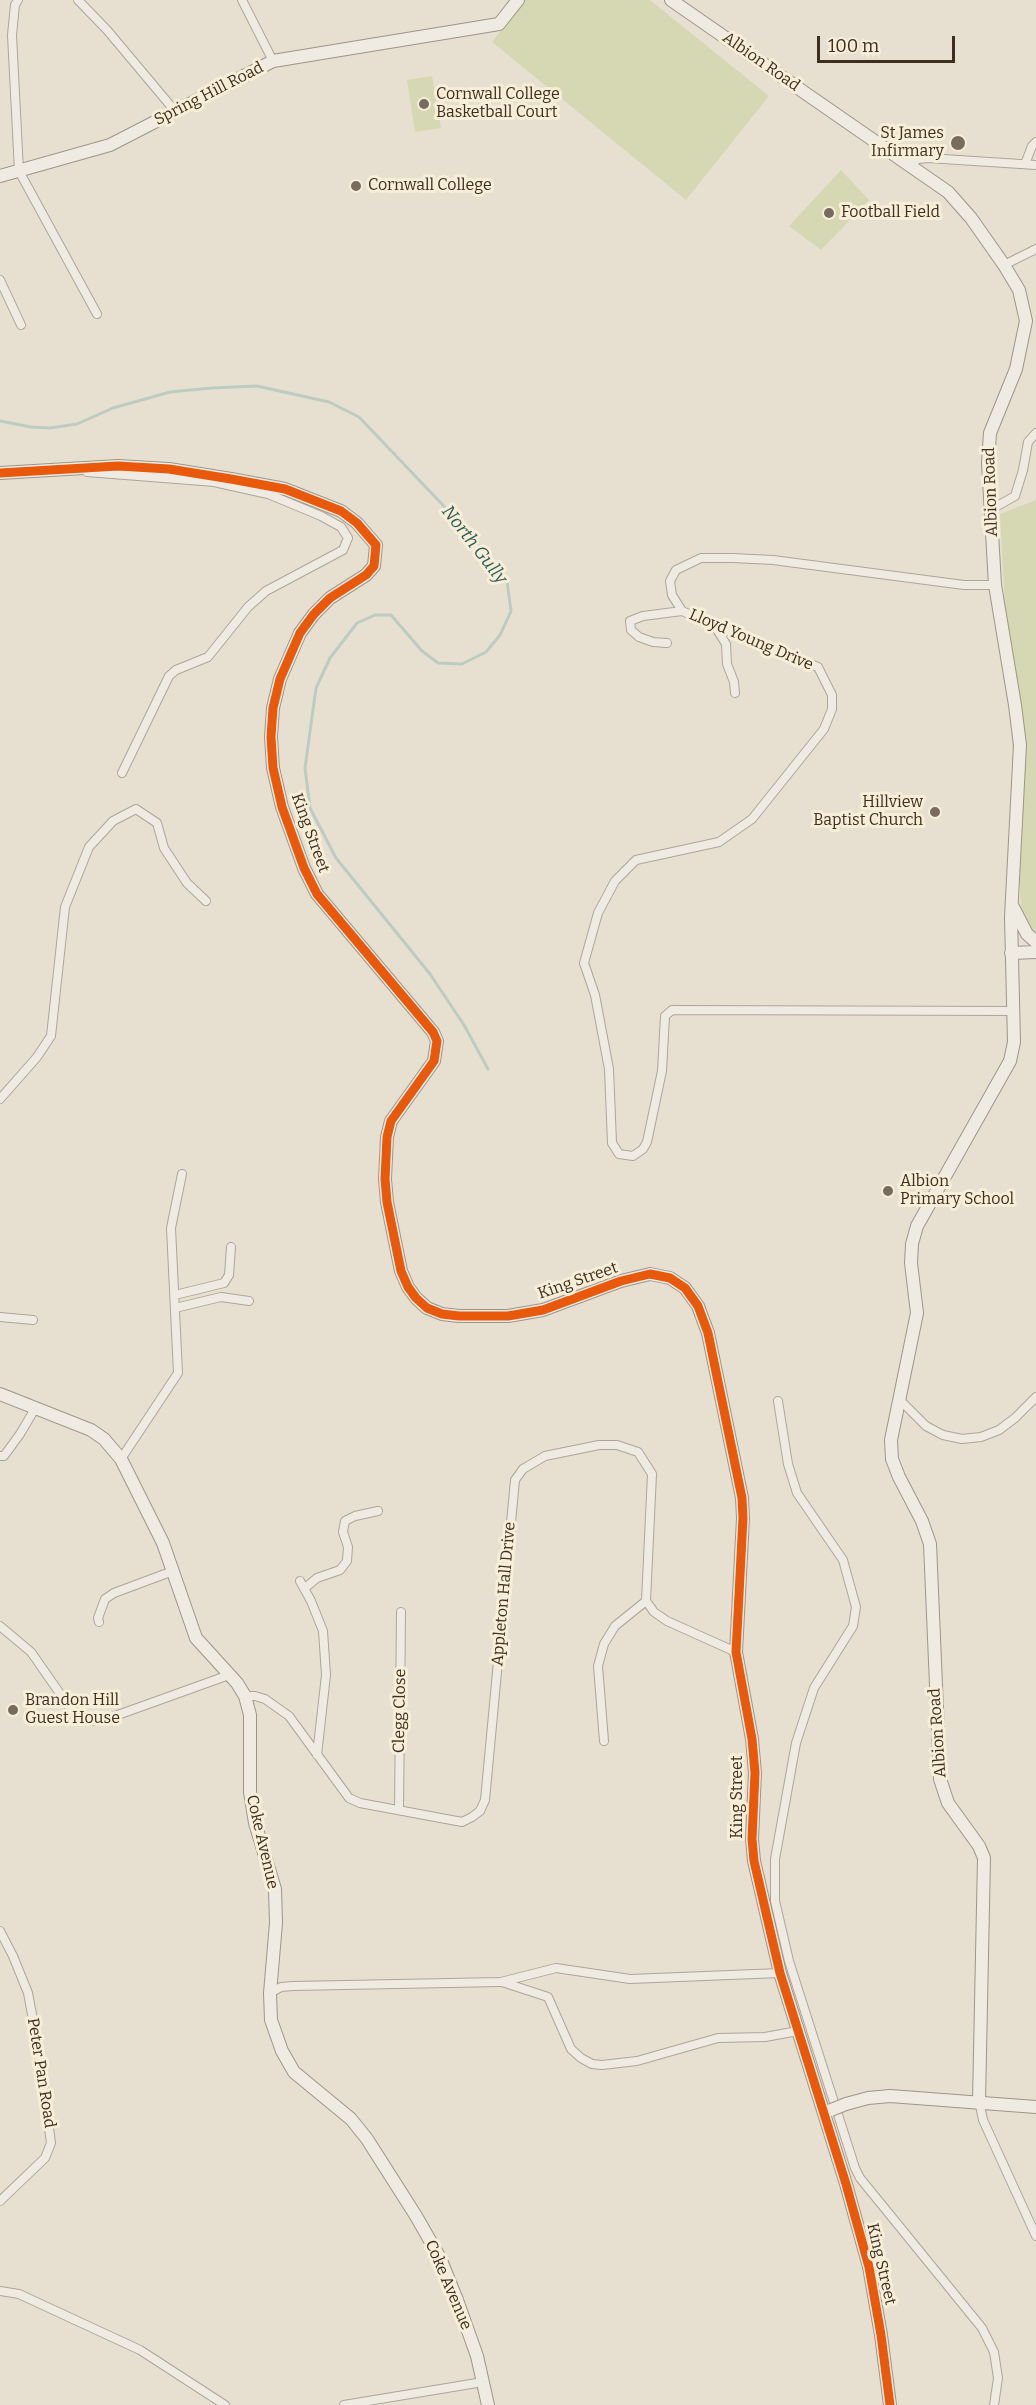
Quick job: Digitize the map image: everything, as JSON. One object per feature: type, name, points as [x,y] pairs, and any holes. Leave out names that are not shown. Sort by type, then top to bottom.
[{"type":"street","points":[[18,0],[15,5],[12,35],[19,171],[97,314]]},
{"type":"street","points":[[78,0],[107,30],[176,111]]},
{"type":"street","points":[[242,0],[273,61]]},
{"type":"street","name":"Spring Hill Road","points":[[1,176],[110,145],[273,61],[499,24],[518,0]]},
{"type":"street","name":"Albion Road","points":[[671,0],[911,164],[948,192],[971,218],[1004,265],[1018,290],[1026,321],[1016,369],[990,433],[988,463],[995,585],[1016,705],[1020,745],[1011,947],[1014,1042],[1010,1061],[917,1226],[912,1244],[911,1263],[916,1313],[891,1440],[892,1459],[922,1521],[930,1544],[940,1779],[948,1803],[979,1846],[984,1858],[979,2101]]},
{"type":"street","points":[[1025,164],[1036,142]]},
{"type":"street","points":[[911,164],[918,159],[928,158],[1036,165]]},
{"type":"street","points":[[1004,265],[1036,249]]},
{"type":"street","points":[[0,280],[21,325]]},
{"type":"street","points":[[992,509],[1015,496],[1028,442],[1036,433]]},
{"type":"street","name":"King Street","points":[[0,473],[118,466],[146,467],[285,489],[341,511],[357,523],[376,545],[374,566],[366,575],[330,598],[300,633],[280,679],[273,708],[271,737],[273,768],[282,807],[304,868],[317,894],[433,1032],[436,1041],[435,1061],[391,1121],[387,1137],[385,1179],[387,1202],[402,1271],[408,1287],[416,1298],[427,1308],[442,1314],[508,1316],[543,1310],[621,1281],[651,1274],[670,1278],[685,1288],[698,1306],[708,1333],[742,1498],[736,1652],[752,1739],[755,1773],[752,1839],[754,1861],[780,1973],[827,2113],[869,2267],[890,2405]]},
{"type":"street","points":[[62,471],[214,482],[268,494],[321,516],[341,527],[348,538],[343,550],[266,591],[248,607],[208,657],[176,670],[169,676],[122,773]]},
{"type":"street","name":"Lloyd Young Drive","points":[[995,585],[964,585],[773,560],[700,558],[676,570],[670,581],[672,595],[682,611],[818,667],[832,695],[832,709],[824,729],[752,819],[719,842],[636,860],[615,880],[598,913],[584,963],[595,995],[611,1090],[612,1143],[619,1154],[633,1156],[643,1149],[647,1142],[662,1071],[665,1016],[672,1010],[1014,1011]]},
{"type":"street","points":[[667,643],[653,642],[639,636],[631,630],[630,621],[643,616],[682,611]]},
{"type":"street","points":[[713,623],[726,644],[727,664],[735,682],[735,693]]},
{"type":"street","points":[[0,1099],[37,1057],[51,1036],[65,907],[89,847],[113,821],[136,809],[157,824],[165,848],[187,883],[206,901]]},
{"type":"street","points":[[1012,903],[1027,934],[1036,942]]},
{"type":"street","points":[[1011,947],[1036,952]]},
{"type":"street","points":[[121,1459],[178,1373],[171,1228],[182,1174]]},
{"type":"street","points":[[174,1295],[224,1283],[229,1275],[231,1247]]},
{"type":"street","points":[[175,1308],[221,1298],[249,1301]]},
{"type":"street","points":[[0,1317],[33,1320]]},
{"type":"street","name":"Coke Avenue","points":[[0,1395],[91,1430],[104,1439],[121,1459],[164,1543],[196,1638],[237,1683],[244,1696],[250,1715],[250,1792],[255,1823],[274,1889],[276,1923],[270,1992],[271,2020],[282,2051],[294,2073],[357,2125],[416,2216],[440,2258],[468,2329],[488,2405]]},
{"type":"street","points":[[899,1399],[926,1426],[943,1435],[962,1439],[981,1437],[999,1430],[1015,1419],[1036,1397]]},
{"type":"street","points":[[778,1401],[788,1464],[797,1493],[843,1560],[856,1607],[853,1626],[814,1688],[796,1743],[775,1859],[775,1901],[789,1961],[855,2168],[860,2178],[982,2328],[994,2352],[998,2378],[994,2405]]},
{"type":"street","points":[[0,1456],[4,1456],[36,1407]]},
{"type":"street","name":"Appleton Hall Drive","points":[[244,1696],[265,1699],[289,1716],[349,1798],[360,1803],[462,1821],[480,1811],[485,1800],[515,1480],[523,1469],[545,1456],[599,1445],[616,1445],[638,1452],[652,1474],[646,1601]]},
{"type":"street","points":[[317,1755],[326,1675],[323,1631],[302,1585],[340,1570],[347,1561],[348,1547],[343,1532],[345,1521],[355,1516],[378,1511]]},
{"type":"street","points":[[99,1622],[98,1618],[105,1599],[114,1593],[173,1572]]},
{"type":"street","points":[[604,1741],[598,1666],[604,1644],[615,1626],[646,1601],[654,1612],[667,1621],[736,1652]]},
{"type":"street","name":"Clegg Close","points":[[399,1810],[401,1612]]},
{"type":"street","points":[[0,1626],[10,1632],[31,1652],[70,1708],[84,1720],[101,1720],[229,1675]]},
{"type":"street","name":"Peter Pan Road","points":[[0,1931],[28,1993],[51,2143],[45,2158],[0,2200]]},
{"type":"street","points":[[270,1992],[281,1987],[293,1986],[501,1982],[556,1968],[630,1979],[780,1973]]},
{"type":"street","points":[[501,1982],[548,1997],[571,2049],[592,2064],[636,2061],[718,2038],[757,2038],[798,2031]]},
{"type":"street","points":[[827,2113],[846,2104],[868,2098],[890,2096],[1036,2107]]},
{"type":"street","points":[[979,2101],[983,2120],[1036,2236]]},
{"type":"street","points":[[0,2291],[19,2294],[140,2350],[225,2405]]},
{"type":"street","points":[[344,2405],[483,2382]]},
{"type":"green space","points":[[525,0],[650,0],[769,96],[686,200],[492,42]]},
{"type":"green space","name":"Cornwall College Basketball Court","points":[[432,76],[441,128],[415,132],[407,80]]},
{"type":"green space","name":"Football Field","points":[[841,170],[869,200],[821,250],[789,226]]},
{"type":"green space","points":[[1036,500],[1036,934],[1030,929],[1021,907],[1000,514]]},
{"type":"waterway","name":"North Gully","points":[[0,421],[50,428],[77,424],[113,408],[170,392],[212,388],[257,386],[329,402],[359,417],[459,522],[507,581],[511,611],[500,635],[486,652],[462,664],[438,663],[422,651],[391,615],[375,615],[357,623],[330,658],[316,688],[305,768],[310,808],[336,858],[430,974],[464,1025],[488,1069]]},
{"type":"cycle path","points":[[0,473],[118,466],[169,469],[285,489],[341,511],[357,523],[376,545],[374,566],[366,575],[330,598],[300,633],[280,679],[273,708],[271,737],[273,768],[282,807],[304,868],[317,894],[433,1032],[437,1041],[434,1061],[391,1121],[387,1137],[385,1179],[387,1202],[401,1271],[416,1298],[427,1308],[442,1314],[508,1316],[543,1310],[621,1281],[650,1274],[670,1278],[685,1288],[698,1306],[708,1333],[742,1498],[736,1652],[752,1739],[755,1773],[752,1839],[754,1861],[780,1973],[846,2184],[869,2267],[890,2405]]},
{"type":"place","name":"Cornwall College Basketball Court","points":[[424,104]]},
{"type":"place","name":"St James Infirmary","points":[[958,143]]},
{"type":"place","name":"Cornwall College","points":[[356,186]]},
{"type":"place","name":"Football Field","points":[[829,213]]},
{"type":"place","name":"Hillview Baptist Church","points":[[935,812]]},
{"type":"place","name":"Albion Primary School","points":[[888,1191]]},
{"type":"place","name":"Brandon Hill Guest House","points":[[13,1710]]}]
